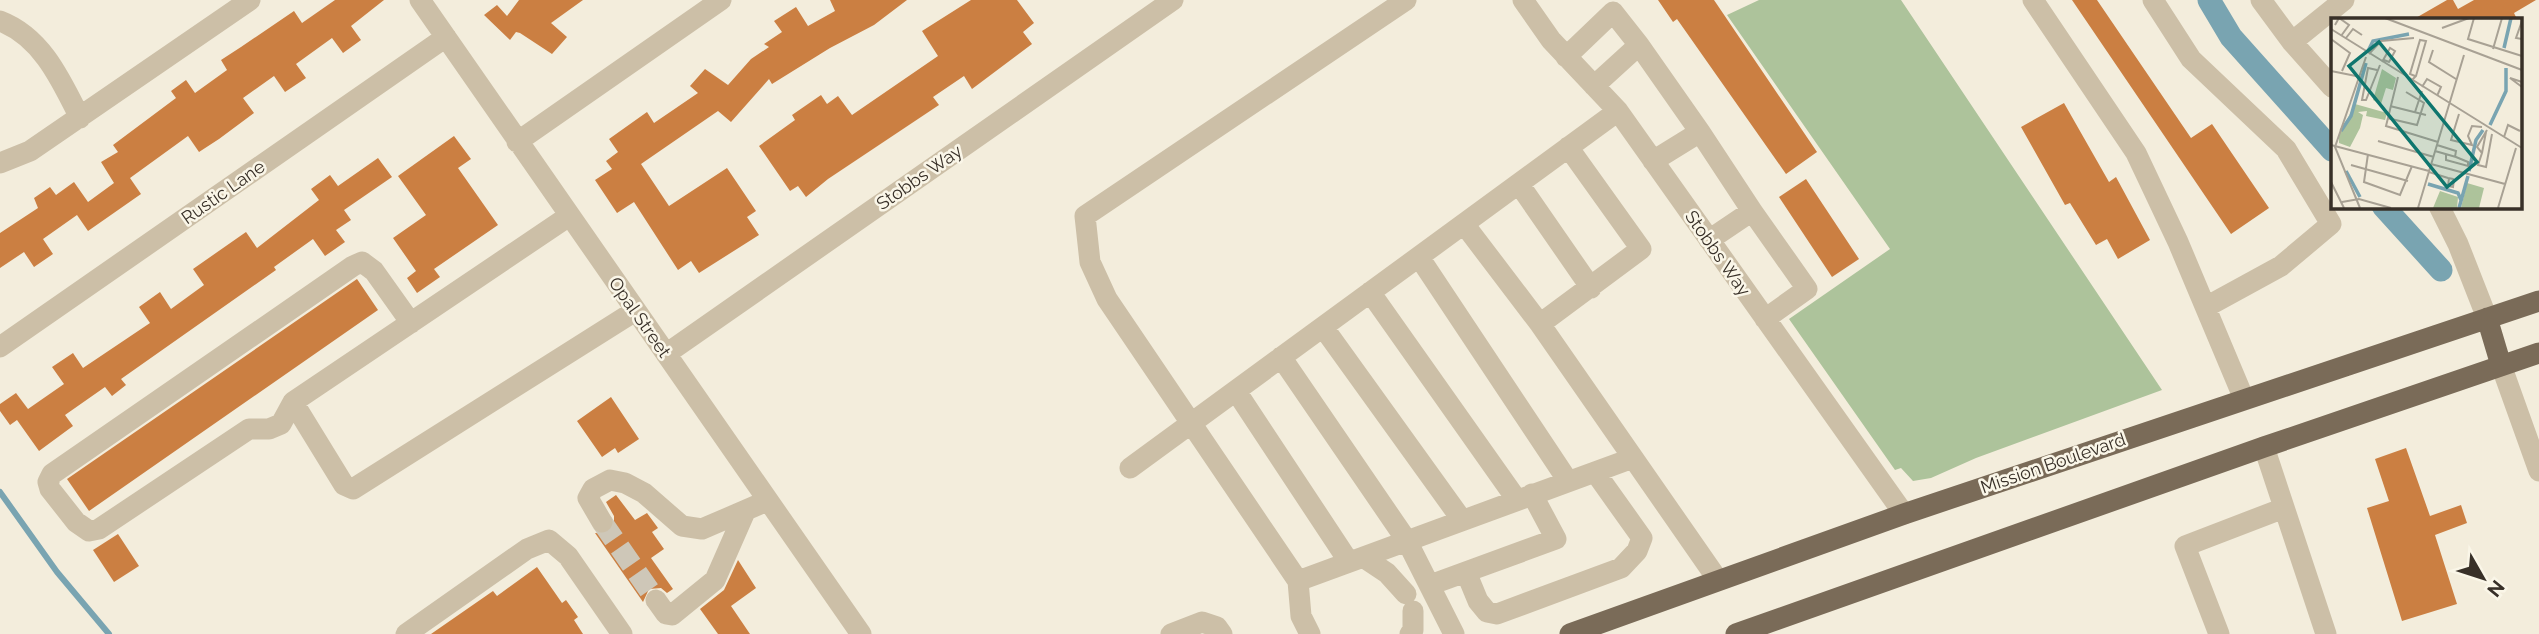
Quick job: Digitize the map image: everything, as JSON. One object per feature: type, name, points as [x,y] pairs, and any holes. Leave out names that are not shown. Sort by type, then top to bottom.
[{"type":"main road","name":"Mission Boulevard","points":[[1570,634],[1904,514],[2539,301]]},
{"type":"main road","points":[[2487,318],[2501,365]]},
{"type":"main road","points":[[1736,634],[2264,447],[2539,353]]},
{"type":"street","points":[[0,163],[30,151],[250,0]]},
{"type":"street","name":"Opal Street","points":[[420,0],[860,634]]},
{"type":"street","points":[[517,142],[721,0]]},
{"type":"street","name":"Stobbs Way","points":[[666,354],[1173,0]]},
{"type":"street","points":[[1310,634],[1301,616],[1298,581],[1107,299],[1090,262],[1085,216],[1406,0]]},
{"type":"street","name":"Stobbs Way","points":[[1523,0],[1566,57],[1618,111],[1904,514]]},
{"type":"street","points":[[2033,0],[2136,153],[2206,307],[2244,399]]},
{"type":"street","points":[[2153,0],[2192,60],[2286,149],[2331,223],[2281,266],[2206,307]]},
{"type":"street","points":[[2261,0],[2292,42],[2331,85]]},
{"type":"street","points":[[2292,42],[2344,0]]},
{"type":"street","points":[[1566,57],[1613,12],[1639,45],[1807,289],[1765,319]]},
{"type":"street","points":[[0,21],[16,27],[39,50],[58,74],[80,118]]},
{"type":"street","name":"Rustic Lane","points":[[0,347],[446,37]]},
{"type":"street","points":[[1594,86],[1639,45]]},
{"type":"street","points":[[1130,468],[1618,111]]},
{"type":"street","points":[[1653,161],[1700,132]]},
{"type":"street","points":[[1540,324],[1640,249],[1568,147]]},
{"type":"street","points":[[1519,184],[1591,288]]},
{"type":"street","points":[[2440,208],[2463,254],[2487,318]]},
{"type":"street","points":[[1709,240],[1752,211]]},
{"type":"street","points":[[411,323],[374,271],[362,262],[353,266],[52,474],[48,482],[50,489],[76,522],[89,531],[99,529],[249,429],[269,429],[281,424],[293,402],[411,323],[569,216]]},
{"type":"street","points":[[1464,224],[1540,324],[1718,580]]},
{"type":"street","points":[[1419,257],[1568,481]]},
{"type":"street","points":[[1370,292],[1556,539],[1430,586]]},
{"type":"street","points":[[293,402],[344,485],[353,489],[635,311]]},
{"type":"street","points":[[1323,327],[1462,520]]},
{"type":"street","points":[[1281,357],[1407,541],[1454,634]]},
{"type":"street","points":[[2501,365],[2539,471]]},
{"type":"street","points":[[1236,391],[1356,560],[1387,573],[1409,603],[1413,630],[1410,634]]},
{"type":"street","points":[[2264,447],[2326,634]]},
{"type":"street","points":[[1298,581],[1633,458]]},
{"type":"street","points":[[1466,572],[1478,601],[1487,612],[1497,614],[1620,568],[1637,551],[1642,538],[1595,472]]},
{"type":"street","points":[[602,522],[587,498],[593,489],[610,480],[625,483],[644,493],[682,526],[702,530],[744,514],[767,501]]},
{"type":"street","points":[[2219,634],[2185,546],[2284,508]]},
{"type":"street","points":[[656,600],[666,614],[672,615],[715,580],[744,514]]},
{"type":"street","points":[[406,634],[527,549],[549,540],[568,556],[622,634]]},
{"type":"street","points":[[1171,634],[1202,621],[1217,627],[1222,634]]},
{"type":"green space","points":[[1759,0],[1901,0],[2162,390],[1976,458],[1931,478],[1913,481],[1901,468],[1895,470],[1789,319],[1890,249],[1727,15]]},
{"type":"building","points":[[335,0],[384,0],[351,26],[361,40],[343,53],[332,38],[296,64],[306,78],[285,92],[274,76],[243,98],[254,113],[199,152],[188,136],[130,178],[141,194],[88,231],[77,215],[43,239],[53,254],[34,267],[24,252],[0,268],[0,233],[38,208],[34,198],[50,187],[56,195],[74,182],[88,202],[114,183],[101,162],[118,152],[113,145],[176,98],[171,91],[186,80],[195,93],[227,70],[221,60],[294,11],[302,23]]},
{"type":"building","points":[[519,0],[583,0],[551,23],[567,37],[552,54],[520,33],[516,32],[510,40],[484,15],[497,5],[507,16]]},
{"type":"building","points":[[830,0],[907,0],[874,25],[830,48],[772,84],[769,79],[731,122],[718,111],[641,164],[669,206],[727,168],[756,211],[747,217],[759,235],[699,273],[691,261],[678,270],[634,202],[617,213],[595,180],[612,169],[606,161],[618,152],[609,139],[647,112],[654,123],[698,93],[690,86],[705,69],[728,85],[751,59],[769,47],[764,44],[782,32],[774,21],[796,7],[808,26],[835,11]]},
{"type":"building","points":[[971,0],[1017,0],[1034,23],[1023,32],[1032,44],[972,89],[964,76],[933,97],[939,105],[828,179],[806,197],[798,186],[790,191],[759,146],[795,120],[792,115],[821,95],[827,104],[838,96],[852,115],[938,56],[922,31]]},
{"type":"building","points":[[1658,0],[1714,0],[1817,152],[1786,174],[1677,19],[1673,22]]},
{"type":"building","points":[[2072,0],[2097,0],[2191,138],[2212,124],[2269,208],[2231,234]]},
{"type":"building","points":[[2447,0],[2453,0],[2458,9],[2474,0],[2536,0],[2514,13],[2516,18],[2416,18]]},
{"type":"building","points":[[2064,103],[2109,182],[2116,177],[2150,240],[2118,259],[2107,239],[2096,245],[2070,203],[2065,205],[2021,127]]},
{"type":"building","points":[[454,136],[471,159],[458,168],[498,225],[434,269],[440,277],[417,293],[407,278],[416,271],[393,238],[426,215],[398,176]]},
{"type":"building","points":[[378,158],[392,177],[344,210],[351,220],[336,230],[345,242],[325,256],[313,239],[274,267],[276,270],[121,379],[126,385],[112,396],[105,387],[65,415],[73,426],[39,451],[17,420],[10,425],[0,411],[0,404],[16,393],[28,409],[64,384],[52,367],[73,353],[83,368],[150,323],[139,307],[160,292],[171,309],[204,285],[193,269],[246,232],[257,248],[319,200],[311,189],[330,175],[338,186]]},
{"type":"building","points":[[1806,179],[1859,259],[1832,277],[1779,197]]},
{"type":"building","points":[[357,279],[378,310],[89,511],[67,479]]},
{"type":"building","points":[[611,397],[639,439],[618,453],[615,448],[602,457],[577,421]]},
{"type":"building","points":[[2406,448],[2430,516],[2461,505],[2467,523],[2435,535],[2457,604],[2402,621],[2367,508],[2389,501],[2375,459]]},
{"type":"building","points":[[616,495],[635,520],[647,513],[658,528],[652,532],[664,549],[651,558],[673,589],[667,593],[661,588],[649,589],[643,602],[595,533],[608,534],[614,528],[614,516],[606,502]]},
{"type":"building","points":[[118,534],[139,566],[114,582],[93,550]]},
{"type":"building","points":[[738,560],[756,588],[731,606],[750,634],[718,634],[700,609],[724,590]]},
{"type":"building","points":[[537,567],[562,603],[566,600],[578,617],[574,620],[583,634],[431,634],[493,591],[497,596]]},
{"type":"waterway","points":[[2209,0],[2231,37],[2331,149]]},
{"type":"waterway","points":[[2385,208],[2441,270]]},
{"type":"waterway","points":[[0,492],[57,572],[109,634]]},
{"type":"tunnel","points":[[602,522],[656,600]]}]
